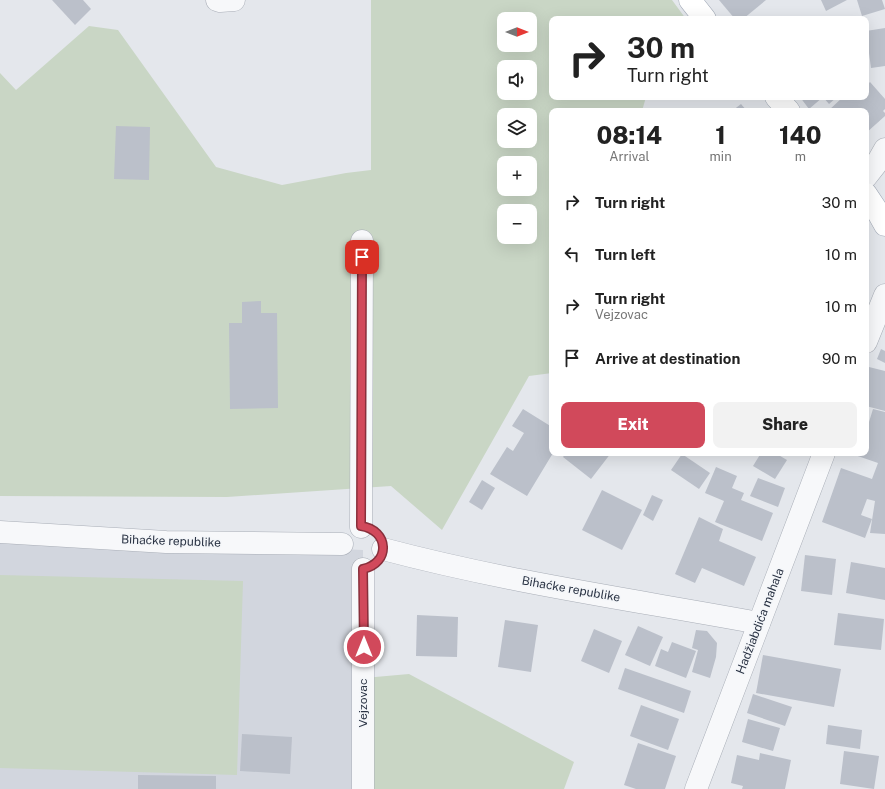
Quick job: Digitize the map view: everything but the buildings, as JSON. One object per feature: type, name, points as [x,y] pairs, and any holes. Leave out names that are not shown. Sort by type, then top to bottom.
[{"type":"main road","points":[[690,0],[703,16]]},
{"type":"main road","points":[[779,100],[786,108]]},
{"type":"main road","points":[[869,198],[885,225]]},
{"type":"street","points":[[217,0],[234,0]]},
{"type":"street","points":[[869,173],[885,149]]},
{"type":"street","points":[[361,526],[362,241]]},
{"type":"street","points":[[869,335],[885,295]]},
{"type":"street","name":"Hadžiabdića mahala","points":[[696,789],[823,456]]},
{"type":"street","points":[[361,526],[375,530],[383,542],[384,549],[382,556],[374,565],[363,569],[351,566],[346,561],[341,550],[344,537],[355,528],[361,526]]},
{"type":"street","name":"Bihaćke republike","points":[[0,532],[166,542],[342,544]]},
{"type":"street","name":"Bihaćke republike","points":[[384,549],[430,562],[519,580],[759,623]]},
{"type":"street","name":"Vejzovac","points":[[363,569],[363,789]]},
{"type":"shaded area","points":[[0,532],[166,542],[363,550],[363,789],[0,789]]},
{"type":"green space","points":[[371,0],[672,0],[684,16],[549,16],[549,100],[645,100],[643,108],[549,108],[549,373],[529,376],[442,530],[391,486],[227,497],[0,496],[0,73],[16,90],[89,26],[118,30],[216,167],[282,185],[371,170]]},
{"type":"green space","points":[[0,575],[243,581],[237,775],[0,768]]},
{"type":"green space","points":[[409,674],[574,762],[564,789],[361,789],[364,678]]},
{"type":"route","points":[[362,257],[361,526],[375,530],[383,542],[384,549],[379,561],[369,568],[363,569],[364,647]]}]
